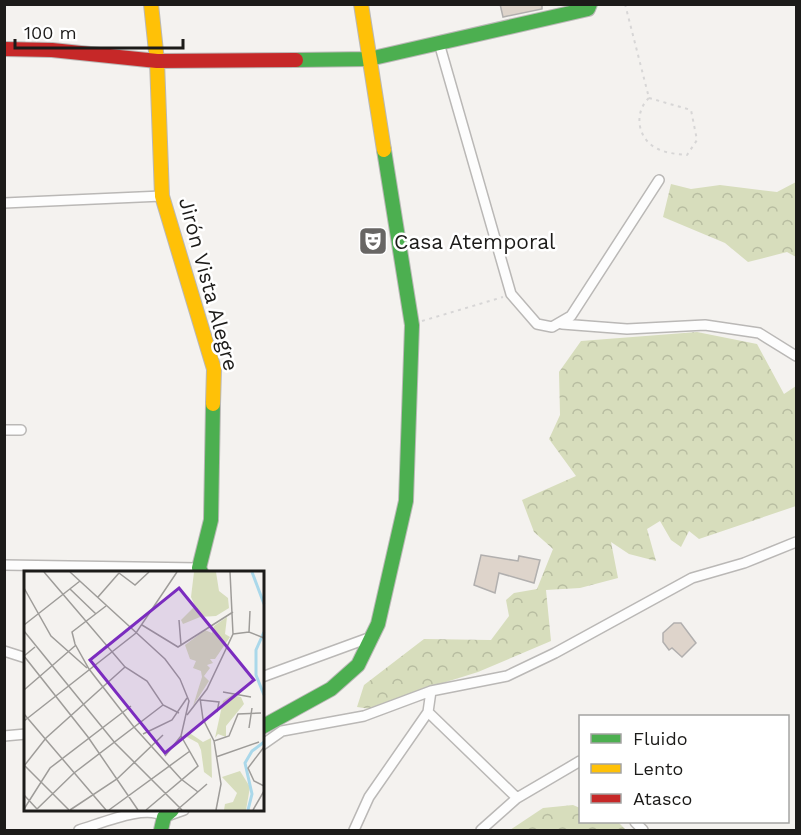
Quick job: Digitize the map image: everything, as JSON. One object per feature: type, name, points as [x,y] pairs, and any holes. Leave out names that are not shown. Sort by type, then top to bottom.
[{"type":"street","name":"Jirón Vista Alegre","points":[[151,4],[157,62],[162,196],[214,369],[211,520],[200,570]]},
{"type":"street","points":[[264,726],[331,689],[358,665],[374,636],[406,501],[412,325],[361,4]]},
{"type":"street","points":[[4,49],[52,50],[157,62],[369,59],[588,9],[590,4]]},
{"type":"street","points":[[439,43],[511,294],[537,324],[552,327],[562,324],[627,329],[705,325],[759,333],[796,356]]},
{"type":"street","points":[[562,324],[571,316],[659,180]]},
{"type":"street","points":[[4,203],[162,196]]},
{"type":"street","points":[[4,430],[21,430]]},
{"type":"street","points":[[264,744],[282,731],[364,716],[431,691],[507,676],[555,653],[692,578],[744,563],[796,543]]},
{"type":"street","points":[[4,565],[200,570]]},
{"type":"street","points":[[264,676],[374,636]]},
{"type":"street","points":[[4,651],[24,657]]},
{"type":"street","points":[[354,831],[369,797],[429,712],[431,691]]},
{"type":"street","points":[[429,712],[517,798]]},
{"type":"street","points":[[4,736],[24,734]]},
{"type":"street","points":[[481,831],[517,798],[579,762]]},
{"type":"street","points":[[80,831],[142,812],[157,812],[166,819],[182,811]]},
{"type":"path","points":[[626,4],[650,98]]},
{"type":"path","points":[[650,98],[691,110],[697,140],[687,155],[671,153],[653,146],[644,135],[638,117],[641,105],[650,98]]},
{"type":"path","points":[[412,325],[511,294]]},
{"type":"green space","points":[[796,182],[796,257],[787,252],[748,262],[725,243],[663,217],[671,184],[691,189],[720,185],[777,192]]},
{"type":"green space","points":[[697,332],[757,344],[784,394],[796,386],[796,506],[699,539],[689,531],[681,547],[671,540],[660,521],[647,529],[656,561],[629,554],[611,542],[618,578],[580,588],[546,590],[551,641],[478,672],[414,692],[378,710],[357,707],[364,685],[424,639],[491,640],[509,616],[506,600],[514,593],[537,589],[553,549],[534,532],[522,500],[576,476],[549,439],[560,415],[559,372],[581,341]]},
{"type":"green space","points":[[573,805],[579,808],[579,823],[619,823],[626,830],[510,830],[543,808]]},
{"type":"building","points":[[500,4],[542,4],[542,9],[503,17]]},
{"type":"building","points":[[481,555],[518,561],[519,556],[540,560],[534,583],[499,573],[495,593],[474,585]]},
{"type":"building","points":[[674,623],[681,623],[696,643],[682,657],[672,648],[669,650],[663,642],[663,633]]},
{"type":"traffic: fast","points":[[296,60],[369,59],[588,9],[590,4]]},
{"type":"traffic: fast","points":[[264,726],[331,689],[358,665],[378,624],[406,501],[412,325],[384,150]]},
{"type":"traffic: fast","points":[[200,571],[199,568],[211,520],[213,404]]},
{"type":"traffic: fast","points":[[161,830],[164,817],[171,811]]},
{"type":"traffic: slow","points":[[151,4],[157,61],[162,196],[214,369],[213,404]]},
{"type":"traffic: slow","points":[[361,4],[384,150]]},
{"type":"traffic: jam","points":[[4,49],[52,50],[157,61],[296,60]]},
{"type":"place","name":"Casa Atemporal","points":[[373,241]]}]
